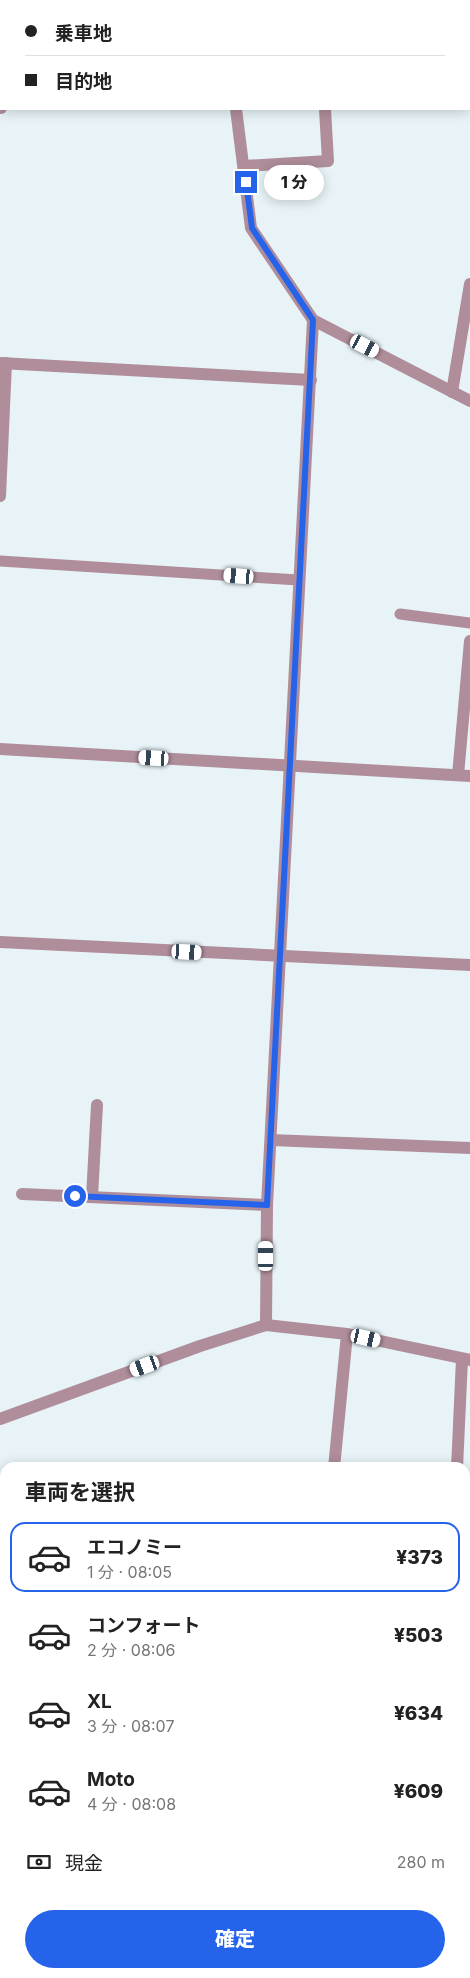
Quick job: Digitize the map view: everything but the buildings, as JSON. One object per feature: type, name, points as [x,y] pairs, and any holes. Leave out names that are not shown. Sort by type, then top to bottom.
[{"type":"street","points":[[236,110],[252,228],[313,320],[470,400]]},
{"type":"street","points":[[244,166],[328,161],[325,110]]},
{"type":"street","points":[[452,392],[470,284]]},
{"type":"street","points":[[266,1325],[267,1205],[313,320]]},
{"type":"street","points":[[0,496],[3,363],[311,380]]},
{"type":"street","points":[[0,749],[464,775],[470,641]]},
{"type":"street","points":[[0,942],[470,965]]},
{"type":"street","points":[[92,1197],[97,1105]]},
{"type":"street","points":[[271,1140],[470,1148]]},
{"type":"street","points":[[22,1194],[267,1205]]},
{"type":"street","points":[[0,1419],[200,1346],[266,1325],[347,1334],[466,1360],[458,1462]]},
{"type":"street","points":[[335,1462],[347,1334]]},
{"type":"lane","points":[[0,561],[299,580]]},
{"type":"lane","points":[[400,614],[470,623]]},
{"type":"route","points":[[75,1196],[267,1205],[313,320],[252,228],[246,182]]}]
